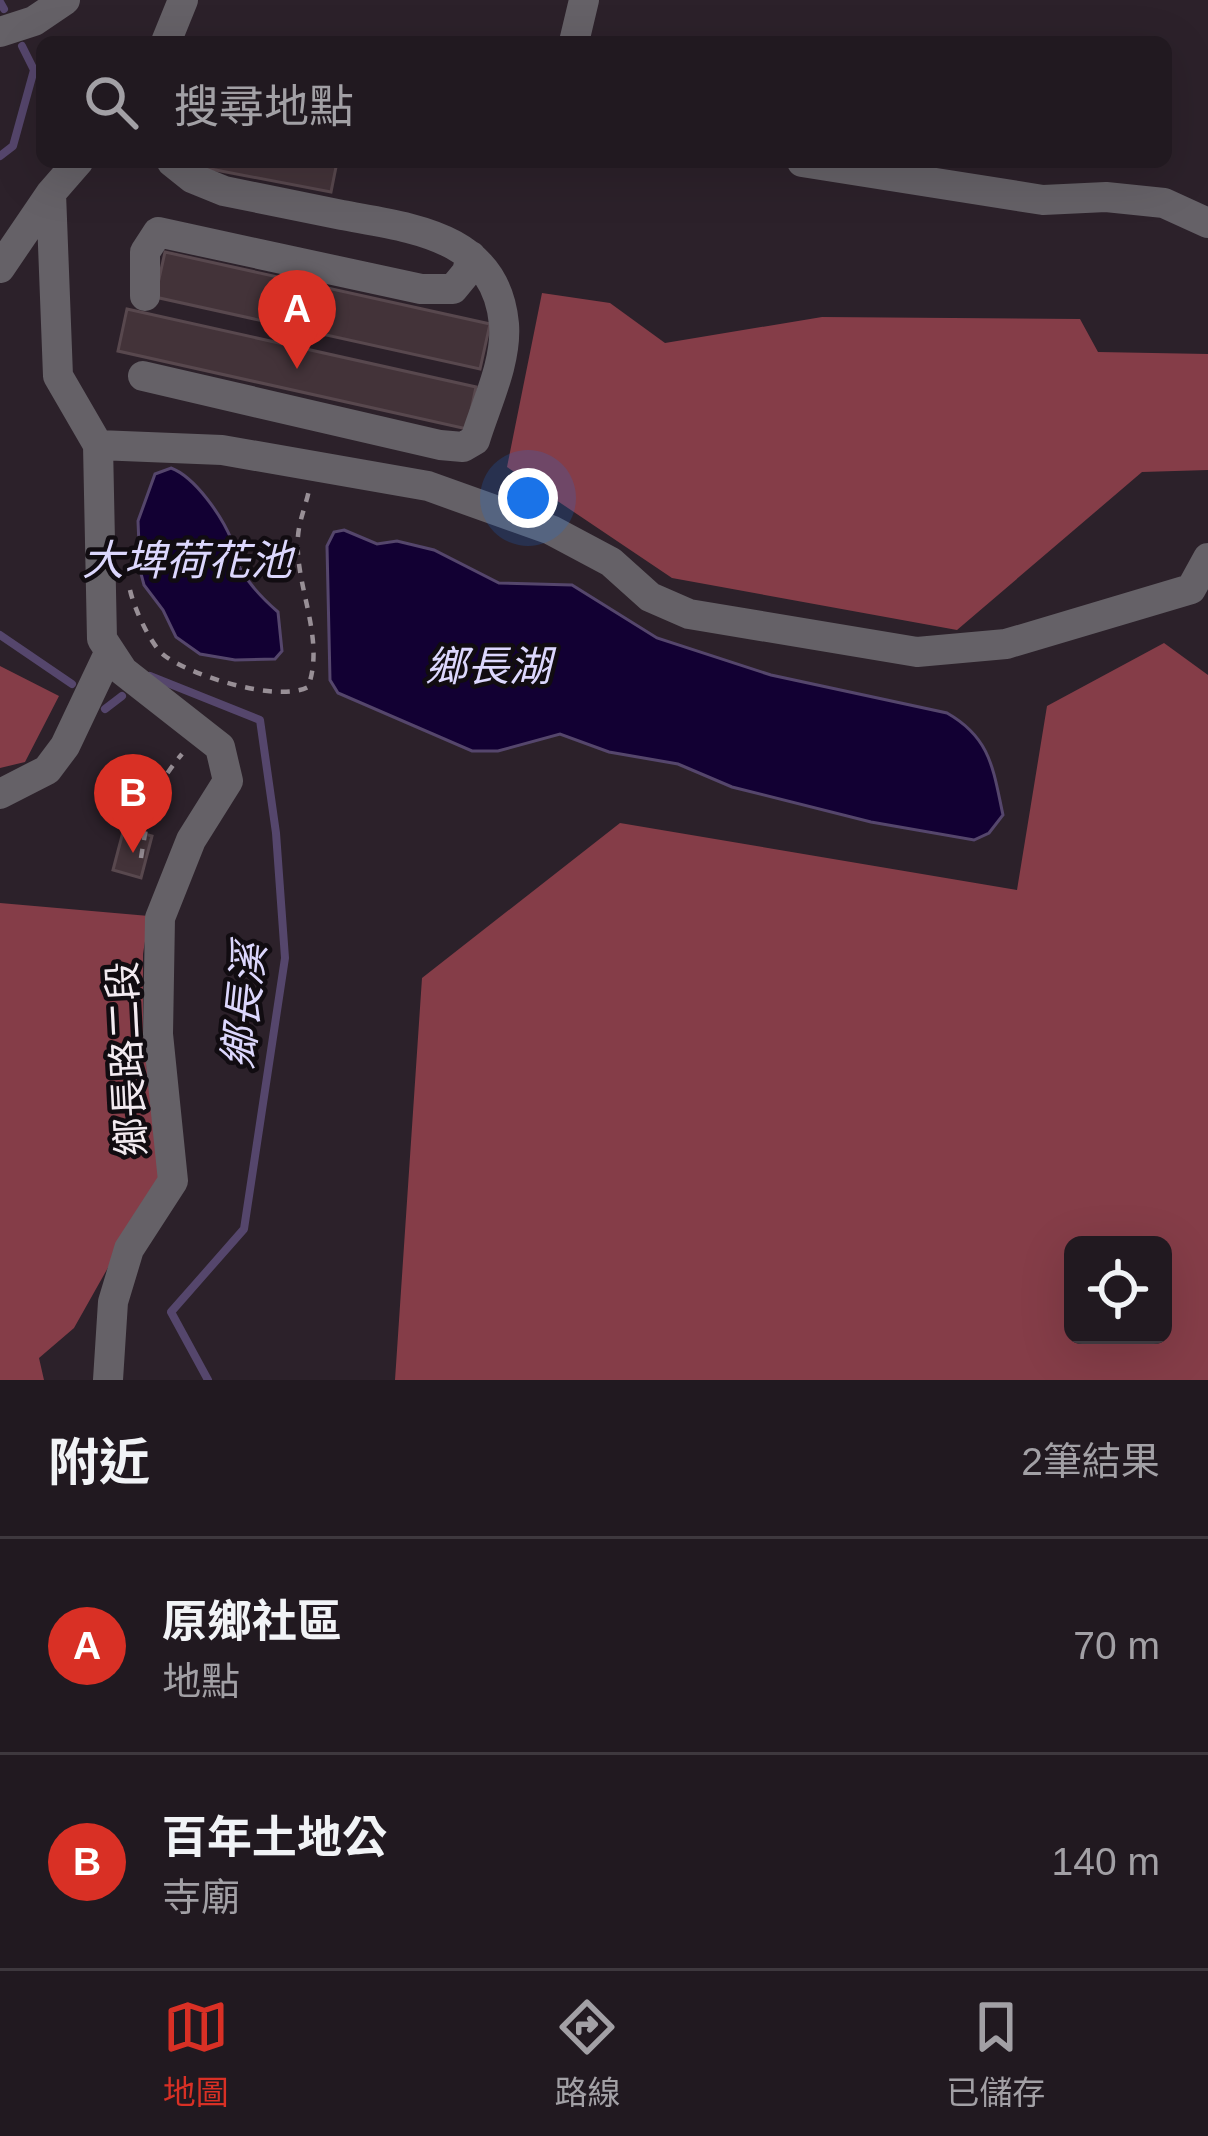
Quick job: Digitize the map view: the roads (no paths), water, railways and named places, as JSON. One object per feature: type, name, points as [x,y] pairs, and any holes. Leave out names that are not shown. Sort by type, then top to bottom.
[{"type":"lane","points":[[0,32],[34,21],[65,0]]},
{"type":"lane","points":[[168,36],[183,0]]},
{"type":"lane","points":[[575,36],[584,0]]},
{"type":"lane","points":[[0,268],[73,168]]},
{"type":"lane","points":[[143,376],[464,447],[475,440],[500,361],[505,327],[487,274],[471,256],[436,234],[224,191],[180,168]]},
{"type":"lane","points":[[840,168],[1043,200],[1106,196],[1164,203],[1208,223]]},
{"type":"lane","points":[[0,794],[47,770],[65,746],[110,651],[102,639],[98,576],[98,445],[58,376],[51,193]]},
{"type":"lane","points":[[145,296],[145,252],[158,232],[421,289],[453,289],[467,272],[471,256]]},
{"type":"lane","points":[[98,445],[222,450],[428,486],[551,530],[611,562],[650,597],[689,614],[917,652],[1006,644],[1139,606],[1191,589],[1208,558]]},
{"type":"lane","name":"鄉長路二段","points":[[108,1380],[113,1302],[129,1249],[173,1181],[158,1034],[160,918],[191,840],[228,781],[220,747],[123,671],[110,651]]},
{"type":"water","name":"大埤荷花池","points":[[171,468],[207,498],[227,531],[244,575],[278,612],[282,651],[275,659],[235,660],[200,654],[176,637],[144,585],[138,521],[155,474]]},
{"type":"water","name":"鄉長湖","points":[[344,530],[377,544],[397,541],[434,550],[499,583],[572,585],[657,638],[771,675],[947,713],[973,733],[988,756],[1003,815],[989,833],[974,840],[871,822],[732,787],[678,764],[609,752],[560,734],[498,751],[472,751],[338,693],[330,680],[327,546],[334,532]]},
{"type":"waterway","name":"鄉長溪","points":[[0,2],[4,9]]},
{"type":"waterway","name":"鄉長溪","points":[[0,156],[13,146],[34,70],[22,46]]},
{"type":"waterway","name":"鄉長溪","points":[[0,635],[72,684]]},
{"type":"waterway","name":"鄉長溪","points":[[150,676],[260,720],[276,833],[285,958],[244,1229],[171,1312],[208,1380]]},
{"type":"waterway","name":"鄉長溪","points":[[105,709],[122,696]]},
{"type":"place","name":"原鄉社區","points":[[297,369]]},
{"type":"place","name":"百年土地公","points":[[133,853]]}]
